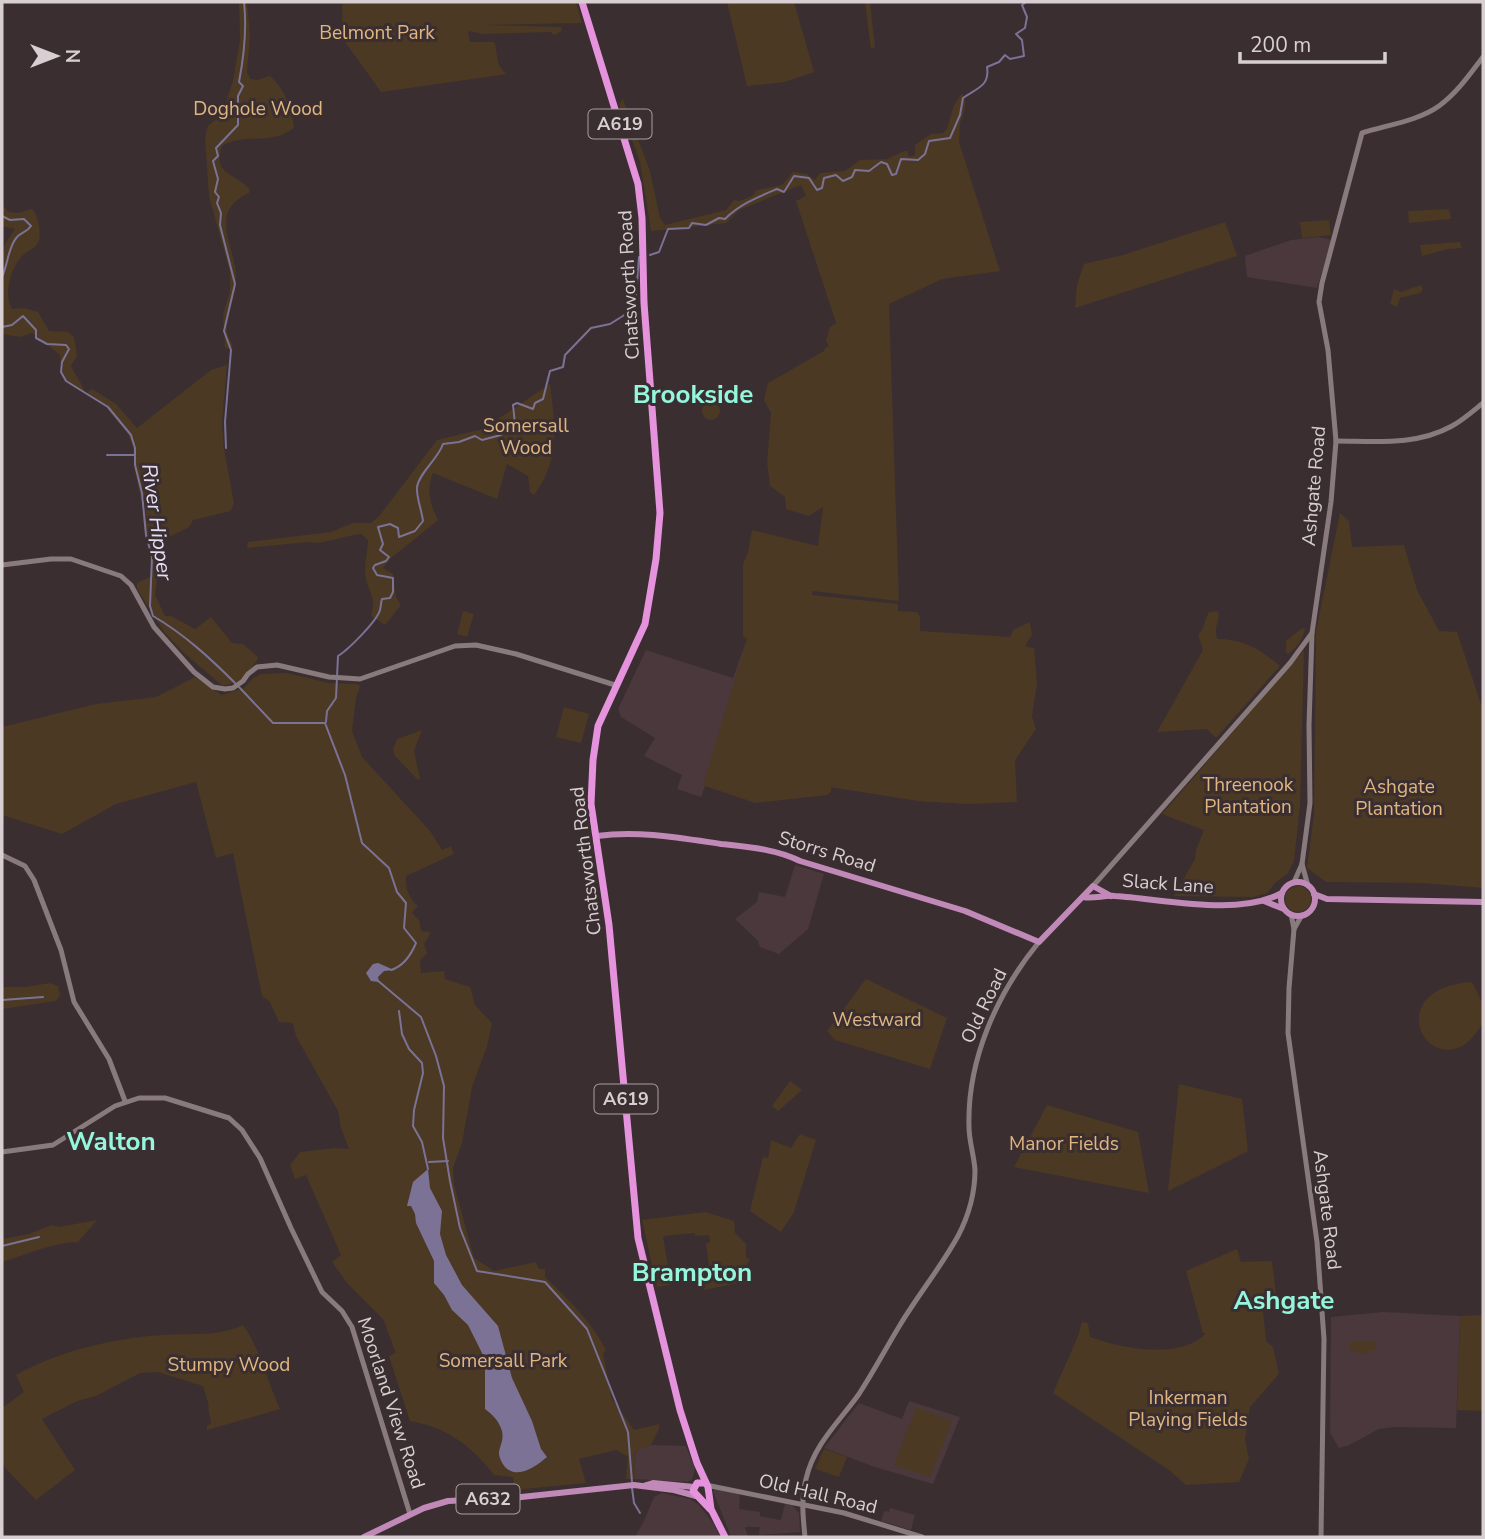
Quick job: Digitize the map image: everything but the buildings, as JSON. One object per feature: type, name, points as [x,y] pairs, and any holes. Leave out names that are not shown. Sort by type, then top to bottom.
[{"type":"highway","name":"Chatsworth Road","points":[[582,2],[638,184],[642,218],[644,312],[659,495],[657,554],[648,612],[634,650],[615,685],[598,726],[594,750],[592,804],[612,947],[638,1238],[680,1410],[697,1463],[700,1485]]},
{"type":"highway","points":[[711,1509],[693,1493],[700,1485],[707,1494],[711,1509],[725,1537]]},
{"type":"highway","points":[[697,1497],[707,1494]]},
{"type":"main road","name":"Storrs Road","points":[[597,836],[661,836],[781,853],[965,911],[1039,942]]},
{"type":"main road","points":[[1327,899],[1314,904],[1302,915],[1290,914],[1281,901],[1282,893],[1294,882],[1308,886],[1314,894],[1327,899],[1483,902]]},
{"type":"main road","name":"Slack Lane","points":[[1093,886],[1111,895]]},
{"type":"main road","name":"Old Road","points":[[1039,942],[1093,886]]},
{"type":"main road","name":"Slack Lane","points":[[1083,897],[1111,895],[1194,905],[1264,901],[1282,893]]},
{"type":"main road","points":[[1314,894],[1314,904]]},
{"type":"main road","name":"Slack Lane","points":[[1264,901],[1284,909]]},
{"type":"main road","points":[[643,1486],[653,1483],[700,1485]]},
{"type":"main road","points":[[643,1486],[697,1497]]},
{"type":"main road","name":"A632","points":[[365,1537],[410,1514],[448,1502],[643,1486]]},
{"type":"street","name":"Ashgate Road","points":[[1308,886],[1303,864],[1310,803],[1312,633],[1331,502],[1336,441],[1320,297],[1362,133],[1419,116],[1438,107],[1453,94],[1483,57]]},
{"type":"street","points":[[1336,441],[1395,442],[1420,439],[1450,428],[1483,403]]},
{"type":"street","points":[[2,565],[71,559],[121,576],[131,585],[154,627],[194,672],[213,687],[233,688],[257,667],[277,665],[341,679],[366,678],[455,646],[475,645],[516,654],[615,685]]},
{"type":"street","name":"Old Road","points":[[1093,886],[1281,673],[1312,633]]},
{"type":"street","points":[[2,855],[25,866],[34,880],[61,950],[74,1002],[109,1059],[125,1101]]},
{"type":"street","name":"Ashgate Road","points":[[1294,882],[1303,864]]},
{"type":"street","name":"Ashgate Road","points":[[1290,914],[1294,929],[1288,996],[1288,1033],[1317,1242],[1324,1339],[1321,1537]]},
{"type":"street","name":"Ashgate Road","points":[[1294,929],[1302,915]]},
{"type":"street","name":"Old Road","points":[[805,1537],[803,1505],[806,1476],[822,1441],[856,1398],[887,1350],[898,1327],[958,1235],[973,1199],[975,1168],[969,1128],[971,1082],[976,1057],[1007,991],[1039,942]]},
{"type":"street","name":"Moorland View Road","points":[[2,1152],[53,1145],[125,1101],[145,1098],[164,1098],[216,1112],[234,1122],[252,1143],[322,1292],[342,1311],[352,1326],[410,1514]]},
{"type":"street","name":"Old Hall Road","points":[[700,1485],[854,1516],[922,1537]]},
{"type":"shaded area","points":[[1319,237],[1332,240],[1317,288],[1247,277],[1245,256],[1291,240]]},
{"type":"shaded area","points":[[896,629],[969,804],[919,801],[831,787],[757,795],[756,803],[705,786],[701,797],[677,789],[682,775],[644,756],[655,738],[621,717],[618,709],[646,650],[733,678],[747,639]]},
{"type":"shaded area","points":[[795,865],[824,874],[808,929],[779,954],[760,947],[758,941],[735,919],[757,902],[759,892],[785,897]]},
{"type":"shaded area","points":[[378,963],[394,970],[384,971],[378,977],[379,982],[371,981],[366,973],[373,964]]},
{"type":"shaded area","points":[[428,1169],[430,1188],[442,1211],[440,1234],[446,1255],[462,1285],[498,1326],[512,1378],[532,1421],[541,1449],[547,1457],[522,1472],[511,1471],[501,1461],[499,1453],[502,1431],[495,1418],[485,1409],[485,1366],[482,1353],[468,1325],[452,1310],[434,1283],[434,1261],[416,1223],[415,1214],[411,1206],[407,1206],[413,1182]]},
{"type":"shaded area","points":[[1384,1312],[1460,1316],[1456,1428],[1379,1429],[1339,1448],[1330,1433],[1331,1317]]},
{"type":"shaded area","points":[[909,1401],[960,1417],[933,1484],[824,1448],[859,1403],[902,1419]]},
{"type":"shaded area","points":[[651,1445],[686,1446],[695,1469],[692,1480],[635,1479],[634,1457],[638,1449]]},
{"type":"shaded area","points":[[718,1488],[740,1495],[739,1509],[760,1512],[760,1516],[781,1520],[785,1504],[792,1505],[799,1513],[800,1532],[759,1535],[760,1527],[745,1527],[748,1537],[731,1537],[713,1491]]},
{"type":"shaded area","points":[[662,1493],[690,1499],[699,1505],[720,1537],[635,1537],[654,1497]]},
{"type":"shaded area","points":[[890,1508],[915,1515],[911,1530],[881,1521],[884,1511],[889,1512]]},
{"type":"green space","name":"Doghole Wood","points":[[239,2],[247,2],[250,35],[247,73],[251,79],[270,76],[275,81],[287,99],[294,128],[276,136],[240,140],[222,146],[220,163],[223,168],[250,190],[236,201],[226,220],[236,279],[227,327],[233,347],[227,349],[223,315],[230,291],[230,272],[209,196],[205,137],[208,126],[222,114],[233,81],[240,39]]},
{"type":"green space","name":"Belmont Park","points":[[342,2],[576,2],[582,23],[484,25],[561,27],[562,31],[554,35],[550,32],[483,34],[468,31],[470,42],[494,42],[498,63],[507,74],[381,92],[343,39]]},
{"type":"green space","points":[[727,2],[794,2],[814,72],[785,82],[747,86]]},
{"type":"green space","points":[[865,2],[870,2],[875,48],[871,49]]},
{"type":"green space","points":[[962,93],[965,105],[959,142],[1000,271],[942,279],[889,304],[899,601],[813,591],[812,595],[898,604],[898,611],[917,612],[920,617],[920,631],[1010,637],[1013,630],[1030,622],[1032,635],[1026,644],[1027,647],[1034,648],[1037,683],[1032,716],[1036,729],[1015,760],[1017,802],[969,804],[919,801],[831,787],[831,792],[827,795],[756,803],[703,785],[747,639],[743,636],[743,564],[752,530],[818,546],[823,507],[809,516],[786,509],[785,497],[770,486],[767,462],[771,413],[764,400],[768,383],[829,346],[826,341],[830,327],[836,323],[796,201],[806,196],[801,185],[739,210],[726,223],[651,231],[640,162],[619,104],[623,99],[650,171],[660,218],[665,225],[726,210],[734,200],[740,201],[752,196],[757,190],[782,185],[793,172],[807,174],[815,180],[820,173],[845,171],[860,160],[887,159],[904,151],[907,151],[909,157],[915,155],[915,145],[931,134],[943,133],[947,129],[954,105]]},
{"type":"green space","points":[[2,204],[8,212],[18,213],[32,209],[36,215],[40,237],[38,243],[18,261],[8,289],[9,303],[12,309],[24,308],[38,312],[49,331],[68,332],[74,337],[77,356],[71,365],[84,393],[65,379],[60,355],[32,333],[20,337],[2,334],[2,256],[5,244],[15,229],[2,226]]},
{"type":"green space","points":[[1449,209],[1451,219],[1409,223],[1408,211]]},
{"type":"green space","points":[[1329,220],[1331,235],[1302,238],[1300,222]]},
{"type":"green space","points":[[1225,222],[1237,256],[1075,308],[1077,285],[1084,264],[1123,255]]},
{"type":"green space","points":[[1460,242],[1462,248],[1422,256],[1420,245]]},
{"type":"green space","points":[[1421,285],[1423,290],[1420,293],[1400,298],[1397,307],[1390,304],[1394,289],[1401,292]]},
{"type":"green space","points":[[227,365],[222,423],[234,503],[231,511],[193,520],[189,527],[169,537],[157,557],[155,595],[165,616],[171,616],[195,629],[211,617],[232,643],[243,644],[258,657],[241,680],[223,686],[165,633],[137,589],[137,583],[152,576],[143,519],[146,519],[145,502],[141,501],[133,447],[128,434],[105,406],[87,395],[92,389],[116,404],[137,428],[211,370]]},
{"type":"green space","name":"Somersall Wood","points":[[550,384],[554,442],[549,468],[534,495],[530,492],[528,476],[507,464],[497,499],[433,473],[430,497],[438,520],[390,559],[383,568],[393,574],[396,597],[401,605],[385,625],[371,616],[373,602],[365,570],[368,540],[361,534],[319,543],[247,548],[248,542],[331,532],[353,523],[371,523],[437,440],[479,430]]},
{"type":"green space","points":[[711,402],[717,405],[720,411],[717,417],[711,420],[705,417],[702,411],[705,405]]},
{"type":"green space","name":"Ashgate Plantation","points":[[1340,513],[1349,521],[1352,547],[1404,545],[1417,590],[1439,631],[1457,632],[1483,710],[1483,888],[1422,883],[1326,882],[1307,868],[1314,814],[1316,631]]},
{"type":"green space","points":[[463,611],[474,614],[467,637],[457,634]]},
{"type":"green space","points":[[1218,611],[1218,639],[1251,646],[1280,666],[1216,738],[1207,729],[1157,732],[1203,650],[1198,635],[1207,615],[1209,612]]},
{"type":"green space","points":[[1302,628],[1305,629],[1301,640],[1288,654],[1286,641]]},
{"type":"green space","name":"Threenook Plantation","points":[[1304,650],[1300,805],[1294,861],[1288,873],[1267,893],[1253,897],[1174,896],[1195,859],[1204,830],[1162,814]]},
{"type":"green space","name":"Somersall Park","points":[[287,673],[329,683],[358,684],[360,687],[352,731],[362,757],[430,831],[442,850],[451,846],[454,854],[406,876],[406,881],[408,893],[418,906],[412,913],[419,920],[421,931],[431,932],[424,944],[427,954],[420,960],[421,973],[444,971],[445,979],[470,987],[475,1005],[492,1023],[472,1087],[462,1143],[453,1168],[454,1185],[474,1258],[494,1271],[536,1262],[539,1269],[545,1269],[545,1277],[587,1320],[606,1350],[603,1354],[612,1399],[634,1430],[659,1424],[651,1445],[638,1449],[634,1456],[635,1479],[626,1479],[628,1457],[616,1450],[579,1459],[586,1483],[514,1490],[513,1477],[494,1475],[458,1440],[435,1428],[410,1421],[389,1356],[396,1353],[383,1319],[348,1284],[332,1262],[341,1255],[306,1175],[295,1179],[290,1165],[300,1152],[349,1149],[338,1111],[296,1036],[293,1023],[279,1022],[270,1002],[262,996],[233,853],[216,858],[196,782],[116,804],[62,834],[2,815],[2,727],[96,704],[156,697],[195,677],[222,695],[244,688],[261,674]]},
{"type":"green space","points":[[564,707],[589,714],[581,743],[556,737]]},
{"type":"green space","points":[[422,730],[414,751],[420,779],[418,780],[395,756],[393,749],[397,739]]},
{"type":"green space","points":[[1298,886],[1307,890],[1311,899],[1307,908],[1298,912],[1289,908],[1285,899],[1289,890]]},
{"type":"green space","name":"Westward","points":[[866,979],[947,1018],[930,1069],[835,1040],[827,1031]]},
{"type":"green space","points":[[1472,982],[1483,1004],[1483,1024],[1470,1040],[1460,1047],[1445,1050],[1432,1045],[1423,1036],[1419,1023],[1421,1010],[1429,997],[1446,987]]},
{"type":"green space","points":[[50,983],[58,986],[60,995],[56,1001],[2,1009],[2,987]]},
{"type":"green space","points":[[790,1081],[802,1090],[778,1111],[772,1106]]},
{"type":"green space","name":"Manor Fields","points":[[1179,1084],[1242,1099],[1248,1151],[1168,1191]]},
{"type":"green space","name":"Manor Fields","points":[[1047,1105],[1138,1132],[1149,1193],[1014,1167]]},
{"type":"green space","points":[[800,1134],[816,1140],[794,1212],[781,1232],[750,1211],[763,1157],[768,1158],[771,1140],[791,1148]]},
{"type":"green space","points":[[705,1212],[734,1221],[735,1233],[746,1244],[746,1257],[750,1260],[740,1274],[742,1282],[704,1290],[709,1266],[706,1243],[710,1242],[709,1235],[695,1236],[695,1233],[663,1236],[668,1267],[684,1265],[685,1271],[669,1285],[657,1287],[642,1220]]},
{"type":"green space","points":[[97,1220],[78,1242],[49,1247],[2,1262],[2,1239],[29,1234],[52,1225],[59,1227]]},
{"type":"green space","name":"Inkerman Playing Fields","points":[[1237,1249],[1241,1262],[1272,1261],[1277,1303],[1263,1310],[1266,1341],[1273,1347],[1279,1374],[1250,1407],[1245,1440],[1249,1459],[1239,1482],[1186,1485],[1169,1470],[1053,1393],[1082,1322],[1088,1323],[1090,1337],[1133,1348],[1166,1349],[1195,1342],[1206,1333],[1203,1333],[1186,1271]]},
{"type":"green space","points":[[1483,1315],[1483,1411],[1457,1410],[1460,1316]]},
{"type":"green space","name":"Stumpy Wood","points":[[243,1325],[259,1355],[280,1409],[207,1430],[211,1423],[203,1386],[158,1372],[140,1373],[96,1396],[77,1401],[42,1419],[75,1470],[36,1500],[6,1469],[2,1461],[2,1408],[24,1392],[16,1375],[50,1359],[106,1343],[163,1335],[214,1333]]},
{"type":"green space","points":[[1349,1342],[1376,1342],[1376,1351],[1357,1354],[1357,1351],[1349,1350]]},
{"type":"green space","points":[[916,1407],[952,1421],[930,1477],[894,1465]]},
{"type":"green space","points":[[824,1449],[847,1457],[839,1477],[815,1469]]},
{"type":"waterway","points":[[226,448],[225,422],[231,350],[224,331],[235,284],[220,225],[221,213],[217,203],[219,197],[215,192],[218,179],[213,161],[218,156],[216,148],[238,125],[238,96],[243,86],[239,82],[244,42],[244,2]]},
{"type":"waterway","points":[[650,255],[659,252],[668,229],[689,228],[692,223],[706,225],[719,218],[725,219],[756,198],[777,189],[784,192],[794,176],[809,178],[817,190],[822,188],[824,178],[836,175],[843,181],[852,177],[855,170],[869,171],[881,162],[887,164],[892,175],[896,174],[901,159],[918,160],[925,154],[929,141],[950,138],[960,115],[963,98],[984,83],[987,67],[999,62],[1005,55],[1010,59],[1024,56],[1022,40],[1016,34],[1025,28],[1027,17],[1022,5],[1026,2]]},
{"type":"waterway","name":"River Hipper","points":[[2,216],[10,220],[24,219],[31,226],[14,241],[2,277]]},
{"type":"waterway","points":[[637,283],[639,257]]},
{"type":"waterway","points":[[326,722],[327,711],[336,698],[338,656],[368,628],[378,615],[382,599],[390,598],[393,592],[393,578],[377,575],[373,568],[389,557],[380,550],[383,544],[378,527],[390,524],[398,528],[399,537],[415,531],[423,521],[417,495],[418,482],[443,444],[475,436],[482,440],[501,435],[503,428],[515,424],[513,405],[517,403],[533,409],[535,403],[543,399],[550,371],[563,367],[565,355],[591,328],[610,324],[626,314],[628,307],[636,302],[636,292]]},
{"type":"waterway","name":"River Hipper","points":[[2,327],[12,325],[23,316],[36,330],[36,338],[47,344],[66,345],[69,349],[62,362],[61,372],[66,381],[108,407],[131,435],[142,493],[146,535],[152,557],[150,606],[153,616],[196,647],[235,683]]},
{"type":"waterway","points":[[107,455],[134,455]]},
{"type":"waterway","name":"River Hipper","points":[[239,687],[273,723],[325,723],[345,775],[362,843],[389,868],[397,892],[406,903],[404,928],[416,943],[406,960],[391,970]]},
{"type":"waterway","name":"River Hipper","points":[[377,980],[421,1017],[436,1056],[444,1086],[443,1138],[450,1181],[460,1228],[477,1271],[545,1282],[587,1329],[628,1432],[632,1482]]},
{"type":"waterway","points":[[2,1000],[43,997]]},
{"type":"waterway","points":[[399,1011],[402,1034],[409,1049],[422,1063],[423,1073],[413,1126],[422,1142],[428,1169]]},
{"type":"waterway","points":[[429,1162],[448,1161]]},
{"type":"waterway","points":[[2,1246],[39,1237]]},
{"type":"waterway","name":"River Hipper","points":[[632,1488],[634,1503],[640,1513]]},
{"type":"district","name":"Brookside","points":[[693,394]]},
{"type":"district","name":"Walton","points":[[111,1141]]},
{"type":"district","name":"Brampton","points":[[692,1272]]},
{"type":"district","name":"Ashgate","points":[[1284,1300]]}]
